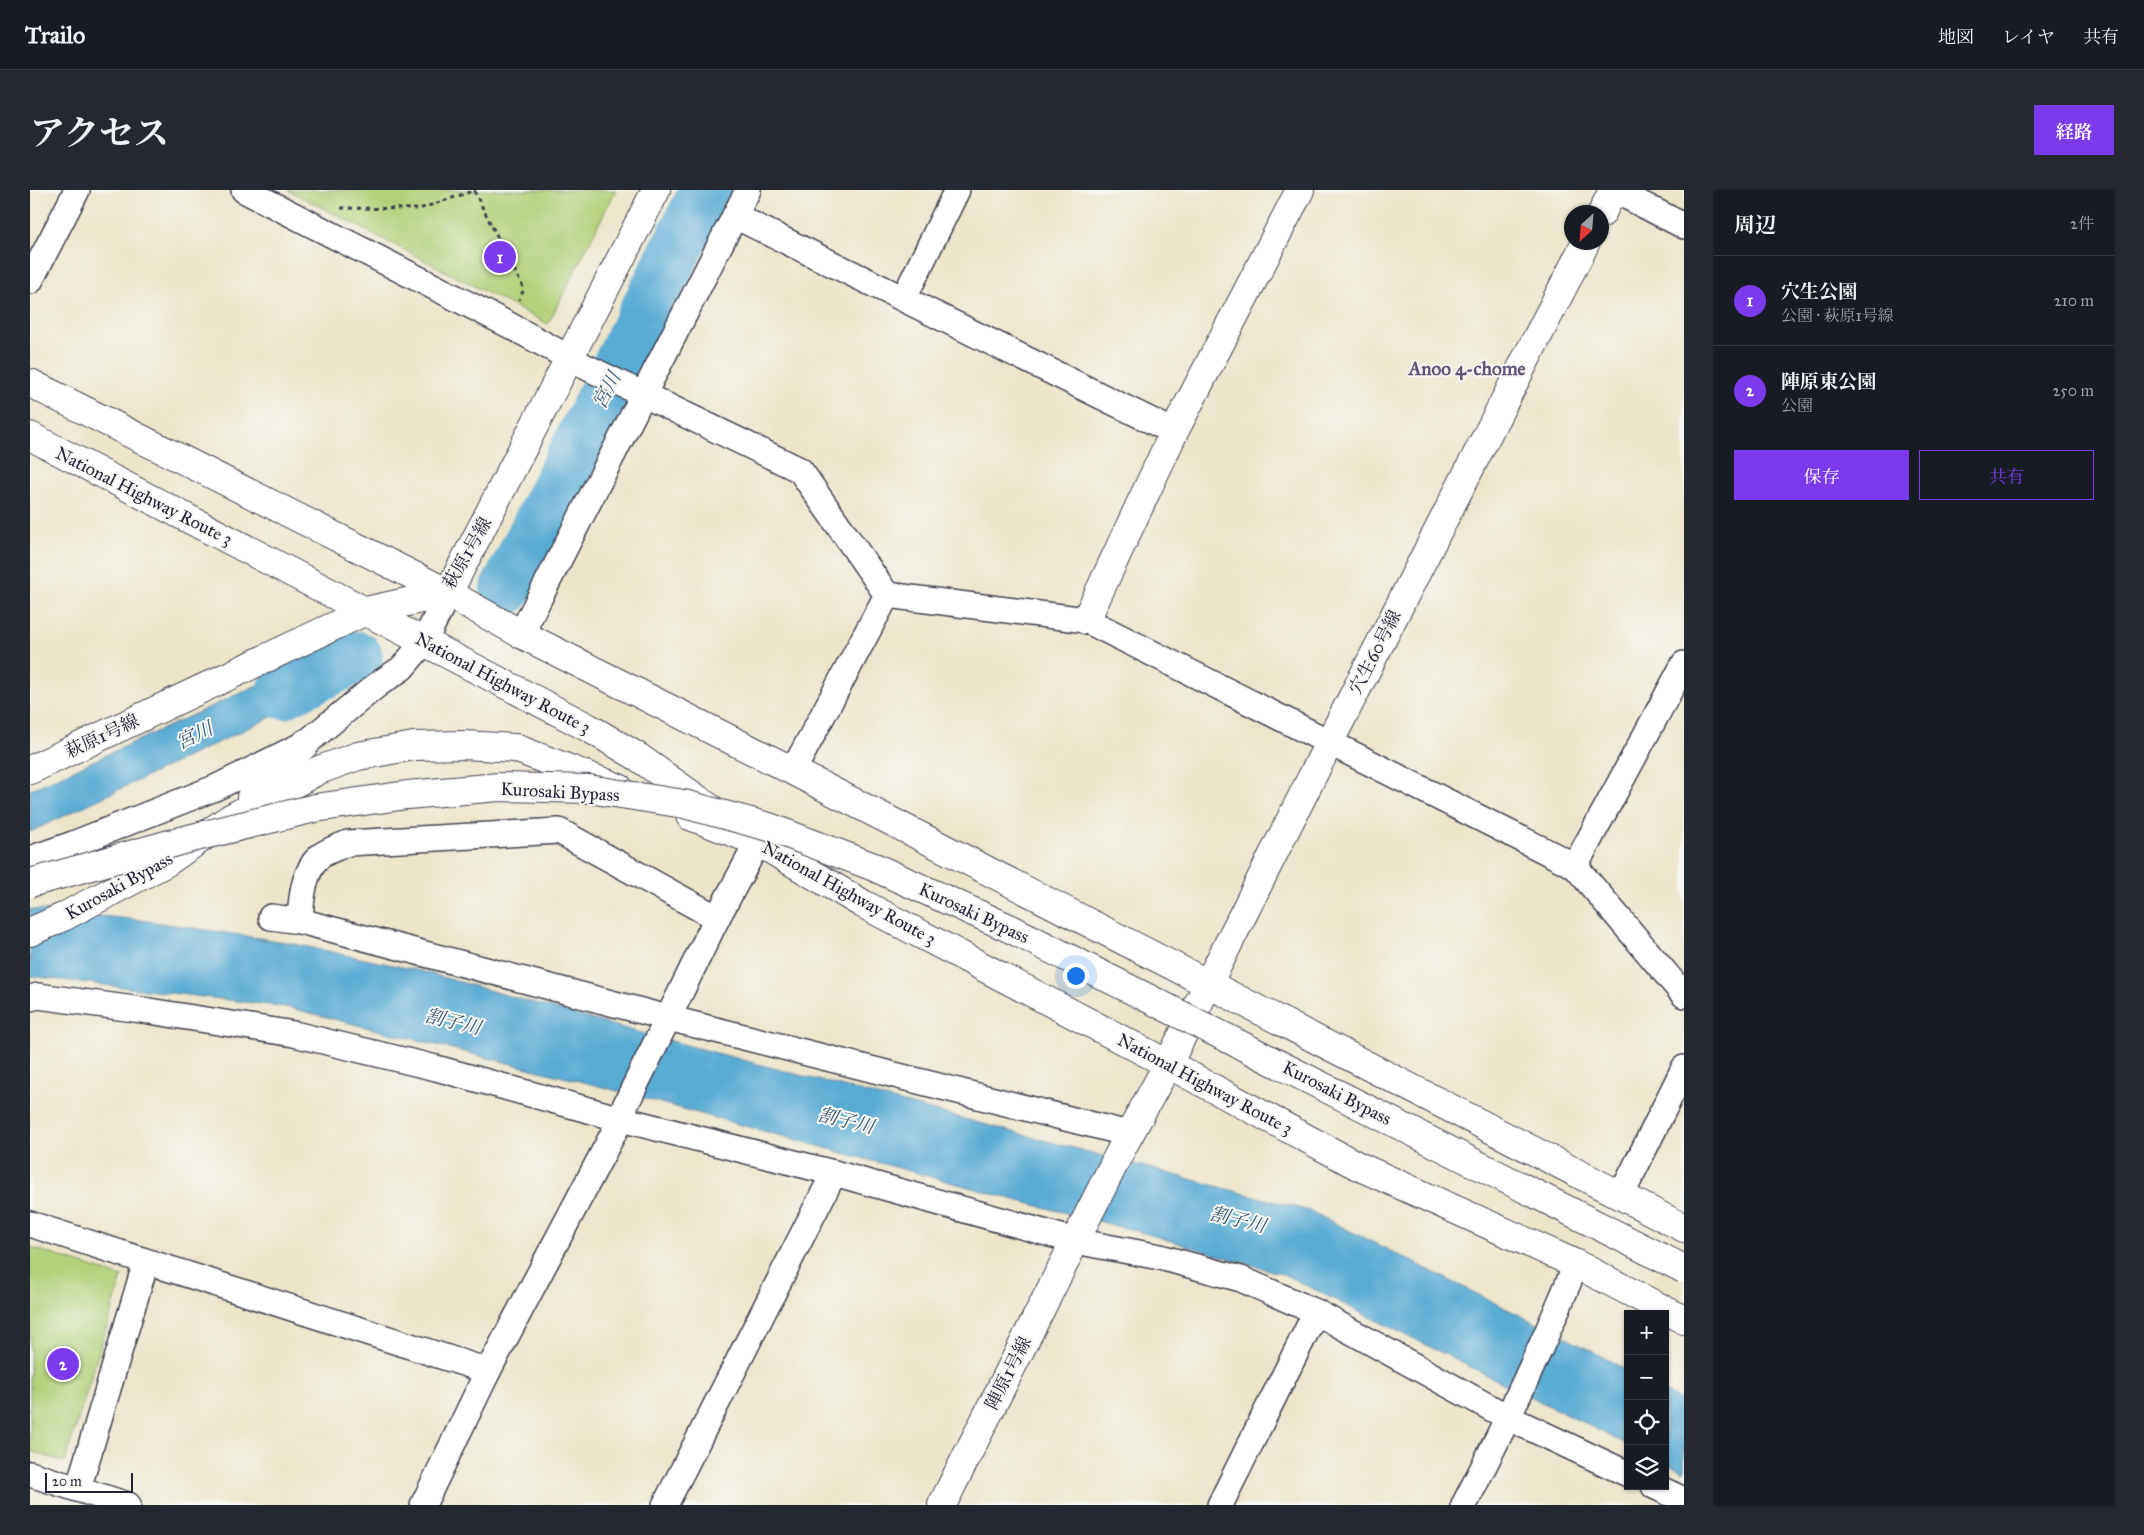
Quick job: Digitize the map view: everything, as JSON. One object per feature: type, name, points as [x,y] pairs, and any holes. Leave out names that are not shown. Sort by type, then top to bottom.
[{"type":"main road","name":"萩原1号線","points":[[30,770],[366,611],[448,593],[577,362],[656,190]]},
{"type":"main road","points":[[1086,620],[1174,432],[1300,190]]},
{"type":"main road","points":[[1606,205],[1614,190]]},
{"type":"main road","name":"穴生60号線","points":[[1126,1140],[1168,1064],[1329,743],[1582,250]]},
{"type":"main road","points":[[30,382],[448,593],[521,634],[793,771],[1684,1228]]},
{"type":"main road","name":"National Highway Route 3","points":[[30,436],[589,728],[638,756],[758,842],[863,904],[1358,1166],[1576,1264],[1684,1320]]},
{"type":"main road","points":[[229,819],[306,743]]},
{"type":"main road","points":[[229,819],[319,770],[358,756],[414,746],[464,745],[515,748],[758,842]]},
{"type":"main road","name":"Kurosaki Bypass","points":[[30,883],[184,840],[315,808],[407,795],[499,787],[589,789],[684,804],[769,827],[874,867],[1011,929],[1684,1269]]},
{"type":"main road","name":"Kurosaki Bypass","points":[[30,932],[63,917],[167,862],[229,819]]},
{"type":"main road","name":"陣原1号線","points":[[942,1505],[1126,1140]]},
{"type":"street","points":[[30,281],[77,190]]},
{"type":"street","points":[[244,190],[509,325],[577,362],[800,470],[887,595],[1086,620],[1574,866],[1684,995]]},
{"type":"street","points":[[521,634],[636,391],[748,190]]},
{"type":"street","points":[[904,298],[957,190]]},
{"type":"street","points":[[1614,190],[1684,226]]},
{"type":"street","points":[[734,216],[1174,432]]},
{"type":"street","points":[[30,859],[215,788],[306,743],[377,685],[402,668],[424,642],[448,593]]},
{"type":"street","points":[[793,771],[887,595]]},
{"type":"street","points":[[1574,866],[1678,692],[1684,664]]},
{"type":"street","points":[[300,922],[302,901],[308,875],[319,857],[348,843],[559,831],[717,918]]},
{"type":"street","points":[[423,1505],[488,1371],[623,1113],[717,918],[758,842]]},
{"type":"street","points":[[271,917],[300,922],[666,1022],[1126,1140]]},
{"type":"street","points":[[30,998],[38,996],[140,1009],[294,1034],[623,1113],[834,1173],[1080,1232],[1160,1257],[1241,1279],[1316,1312],[1511,1411],[1624,1472]]},
{"type":"street","points":[[1621,1196],[1684,1068]]},
{"type":"street","points":[[665,1505],[834,1173]]},
{"type":"street","points":[[30,1224],[488,1371]]},
{"type":"street","points":[[78,1489],[146,1262]]},
{"type":"street","points":[[1464,1505],[1554,1319],[1576,1264]]},
{"type":"street","points":[[1220,1505],[1316,1312]]},
{"type":"street","points":[[30,1474],[128,1505]]},
{"type":"street","points":[[1663,1490],[1684,1500]]},
{"type":"path","points":[[341,208],[418,209],[475,191],[524,289],[509,325]]},
{"type":"green space","points":[[288,190],[616,190],[548,324]]},
{"type":"green space","points":[[30,1247],[122,1277],[65,1462],[30,1451]]},
{"type":"water","points":[[329,652],[368,671],[30,832],[30,790]]},
{"type":"water","name":"割子川","points":[[30,909],[141,920],[285,942],[421,971],[619,1027],[1310,1211],[1588,1349],[1624,1369],[1624,1443],[1285,1275],[1144,1233],[1019,1201],[595,1085],[286,1007],[30,976]]},
{"type":"water","points":[[1669,1394],[1684,1402],[1684,1472],[1669,1465]]},
{"type":"waterway","name":"宮川","points":[[506,589],[706,190]]},
{"type":"waterway","name":"宮川","points":[[282,693],[357,657]]},
{"type":"place","name":"穴生公園","points":[[500,257]]},
{"type":"place","name":"陣原東公園","points":[[63,1364]]},
{"type":"district","name":"Anoo 4-chome","points":[[1467,368]]}]
